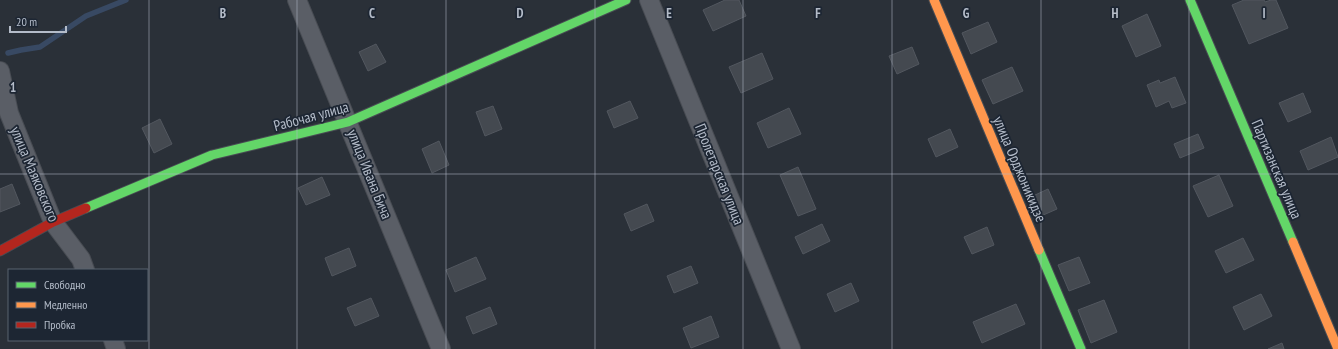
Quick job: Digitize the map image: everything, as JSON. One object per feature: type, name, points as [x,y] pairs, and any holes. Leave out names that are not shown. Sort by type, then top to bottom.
[{"type":"street","name":"улица Ивана Бича","points":[[297,0],[441,349]]},
{"type":"street","name":"Рабочая улица","points":[[0,251],[53,222],[212,154],[348,122],[626,0]]},
{"type":"street","name":"Пролетарская улица","points":[[649,0],[791,349]]},
{"type":"street","name":"улица Орджоникидзе","points":[[934,0],[1081,349]]},
{"type":"street","name":"Партизанская улица","points":[[1190,0],[1338,349]]},
{"type":"street","name":"улица Маяковского","points":[[0,71],[10,113],[53,222],[81,259],[85,269]]},
{"type":"building","points":[[725,0],[739,0],[746,16],[713,31],[703,10]]},
{"type":"building","points":[[1244,0],[1264,0],[1265,2],[1276,0],[1288,28],[1249,44],[1232,5]]},
{"type":"building","points":[[1147,14],[1161,46],[1136,57],[1122,26]]},
{"type":"building","points":[[988,22],[997,42],[971,54],[962,33]]},
{"type":"building","points":[[376,44],[386,62],[368,71],[359,52]]},
{"type":"building","points":[[912,47],[919,64],[897,74],[889,56]]},
{"type":"building","points":[[762,53],[773,79],[741,93],[729,67]]},
{"type":"building","points":[[1012,67],[1023,91],[993,104],[982,80]]},
{"type":"building","points":[[1175,77],[1186,103],[1172,108],[1169,101],[1156,107],[1147,85],[1159,80],[1160,83]]},
{"type":"building","points":[[1303,93],[1311,112],[1288,122],[1279,103]]},
{"type":"building","points":[[630,101],[638,118],[614,128],[607,111]]},
{"type":"building","points":[[493,106],[502,129],[485,136],[476,112]]},
{"type":"building","points":[[789,108],[801,134],[768,148],[757,123]]},
{"type":"building","points":[[160,119],[172,144],[154,153],[142,128]]},
{"type":"building","points":[[950,129],[958,147],[936,157],[928,139]]},
{"type":"building","points":[[1198,134],[1204,148],[1180,158],[1174,144]]},
{"type":"building","points":[[1331,137],[1338,157],[1308,170],[1300,151]]},
{"type":"building","points":[[439,141],[449,165],[432,173],[422,149]]},
{"type":"building","points":[[798,167],[816,209],[798,216],[780,175]]},
{"type":"building","points":[[1219,175],[1233,206],[1208,217],[1193,186]]},
{"type":"building","points":[[322,177],[330,195],[306,205],[298,188]]},
{"type":"building","points":[[12,184],[20,204],[0,212],[0,189]]},
{"type":"building","points":[[1048,189],[1057,209],[1041,216],[1033,196]]},
{"type":"building","points":[[647,204],[654,221],[631,231],[624,214]]},
{"type":"building","points":[[822,224],[830,241],[803,254],[795,237]]},
{"type":"building","points":[[987,227],[994,245],[972,254],[964,237]]},
{"type":"building","points":[[1243,238],[1254,260],[1226,273],[1215,251]]},
{"type":"building","points":[[349,248],[356,266],[332,276],[325,258]]},
{"type":"building","points":[[476,257],[486,279],[455,292],[446,270]]},
{"type":"building","points":[[1079,257],[1090,283],[1069,291],[1058,265]]},
{"type":"building","points":[[691,266],[698,283],[674,293],[667,276]]},
{"type":"building","points":[[851,283],[859,301],[835,312],[827,294]]},
{"type":"building","points":[[1261,294],[1272,316],[1244,330],[1233,307]]},
{"type":"building","points":[[371,298],[379,316],[355,326],[347,308]]},
{"type":"building","points":[[1104,300],[1117,332],[1091,343],[1078,310]]},
{"type":"building","points":[[1016,304],[1025,324],[982,343],[973,322]]},
{"type":"building","points":[[490,307],[497,324],[473,334],[466,317]]},
{"type":"building","points":[[711,316],[719,337],[691,348],[683,328]]},
{"type":"building","points":[[1282,343],[1284,349],[1268,349]]},
{"type":"waterway","points":[[8,53],[40,47],[86,16],[126,0]]},
{"type":"traffic: fast","points":[[86,208],[212,155],[348,122],[626,0]]},
{"type":"traffic: fast","points":[[1190,0],[1293,242]]},
{"type":"traffic: fast","points":[[1039,250],[1081,349]]},
{"type":"traffic: slow","points":[[934,0],[1039,250]]},
{"type":"traffic: slow","points":[[1293,242],[1338,349]]},
{"type":"traffic: jam","points":[[0,251],[53,222],[86,208]]}]
